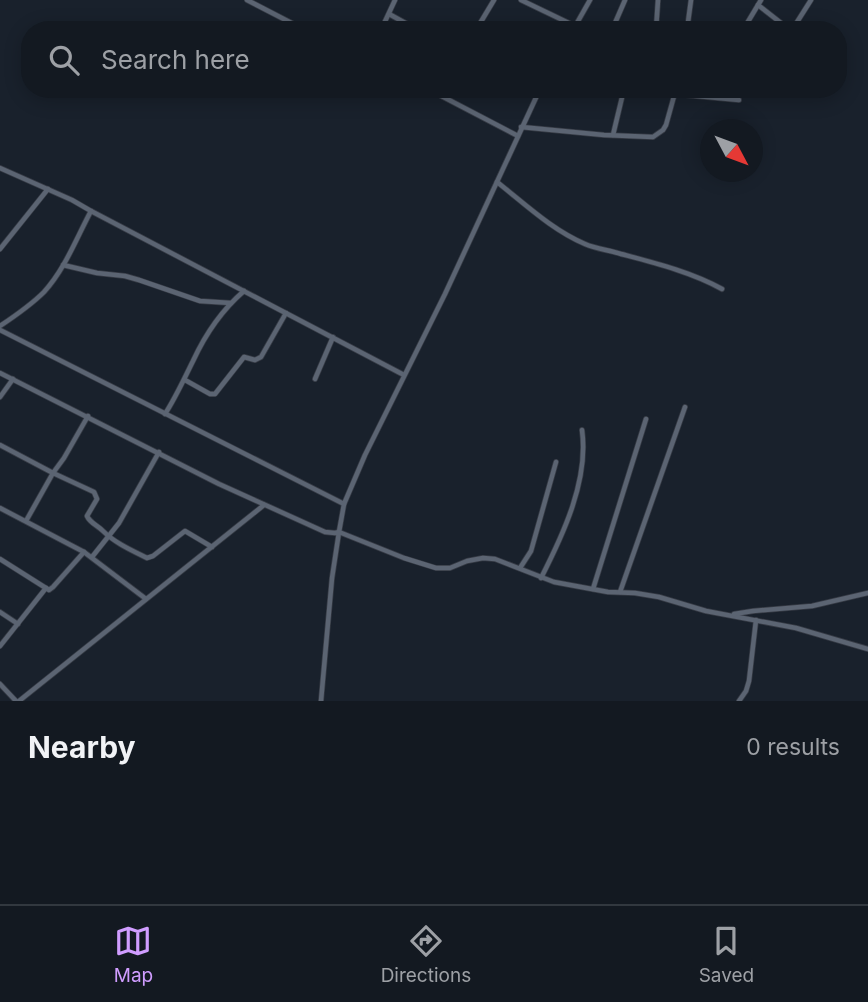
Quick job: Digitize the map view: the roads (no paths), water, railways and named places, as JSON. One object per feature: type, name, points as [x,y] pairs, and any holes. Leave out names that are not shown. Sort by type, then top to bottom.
[{"type":"street","points":[[247,0],[288,21]]},
{"type":"street","points":[[385,21],[396,0]]},
{"type":"street","points":[[481,21],[494,0]]},
{"type":"street","points":[[521,0],[561,21]]},
{"type":"street","points":[[578,21],[590,0]]},
{"type":"street","points":[[616,21],[625,0]]},
{"type":"street","points":[[657,21],[658,0]]},
{"type":"street","points":[[688,21],[691,0]]},
{"type":"street","points":[[797,21],[811,0]]},
{"type":"street","points":[[749,21],[760,3],[781,21]]},
{"type":"street","points":[[388,14],[401,21]]},
{"type":"street","points":[[445,98],[518,136]]},
{"type":"street","points":[[321,701],[332,578],[344,504],[536,98]]},
{"type":"street","points":[[613,135],[622,98]]},
{"type":"street","points":[[522,127],[653,137],[666,125],[673,98]]},
{"type":"street","points":[[723,98],[739,100]]},
{"type":"street","points":[[0,168],[72,200],[404,375]]},
{"type":"street","points":[[498,182],[538,215],[583,243],[701,278],[722,289]]},
{"type":"street","points":[[0,249],[48,189]]},
{"type":"street","points":[[91,211],[54,279],[39,297],[0,328],[344,504]]},
{"type":"street","points":[[63,265],[125,276],[200,301],[231,303]]},
{"type":"street","points":[[165,414],[198,352],[231,303],[244,291]]},
{"type":"street","points":[[185,380],[214,394],[243,358],[246,356],[257,360],[261,357],[286,313]]},
{"type":"street","points":[[315,379],[333,337]]},
{"type":"street","points":[[0,373],[264,505],[325,532],[339,532],[404,558],[436,568],[450,568],[483,558],[495,559],[541,578],[593,589],[659,597],[706,611],[796,628],[868,649]]},
{"type":"street","points":[[0,397],[13,379]]},
{"type":"street","points":[[620,592],[685,407]]},
{"type":"street","points":[[26,521],[88,416]]},
{"type":"street","points":[[593,589],[646,419]]},
{"type":"street","points":[[541,578],[560,540],[579,480],[582,430]]},
{"type":"street","points":[[0,445],[94,492],[97,499],[87,518],[108,538],[149,558],[185,531],[212,547]]},
{"type":"street","points":[[92,557],[119,523],[159,452]]},
{"type":"street","points":[[520,568],[531,551],[556,462]]},
{"type":"street","points":[[0,684],[17,701],[264,505]]},
{"type":"street","points":[[0,508],[84,552],[146,599]]},
{"type":"street","points":[[0,559],[49,590],[84,552]]},
{"type":"street","points":[[0,646],[46,588]]},
{"type":"street","points":[[730,615],[811,606],[868,593]]},
{"type":"street","points":[[0,612],[19,624]]},
{"type":"street","points":[[739,701],[749,681],[756,620]]}]
